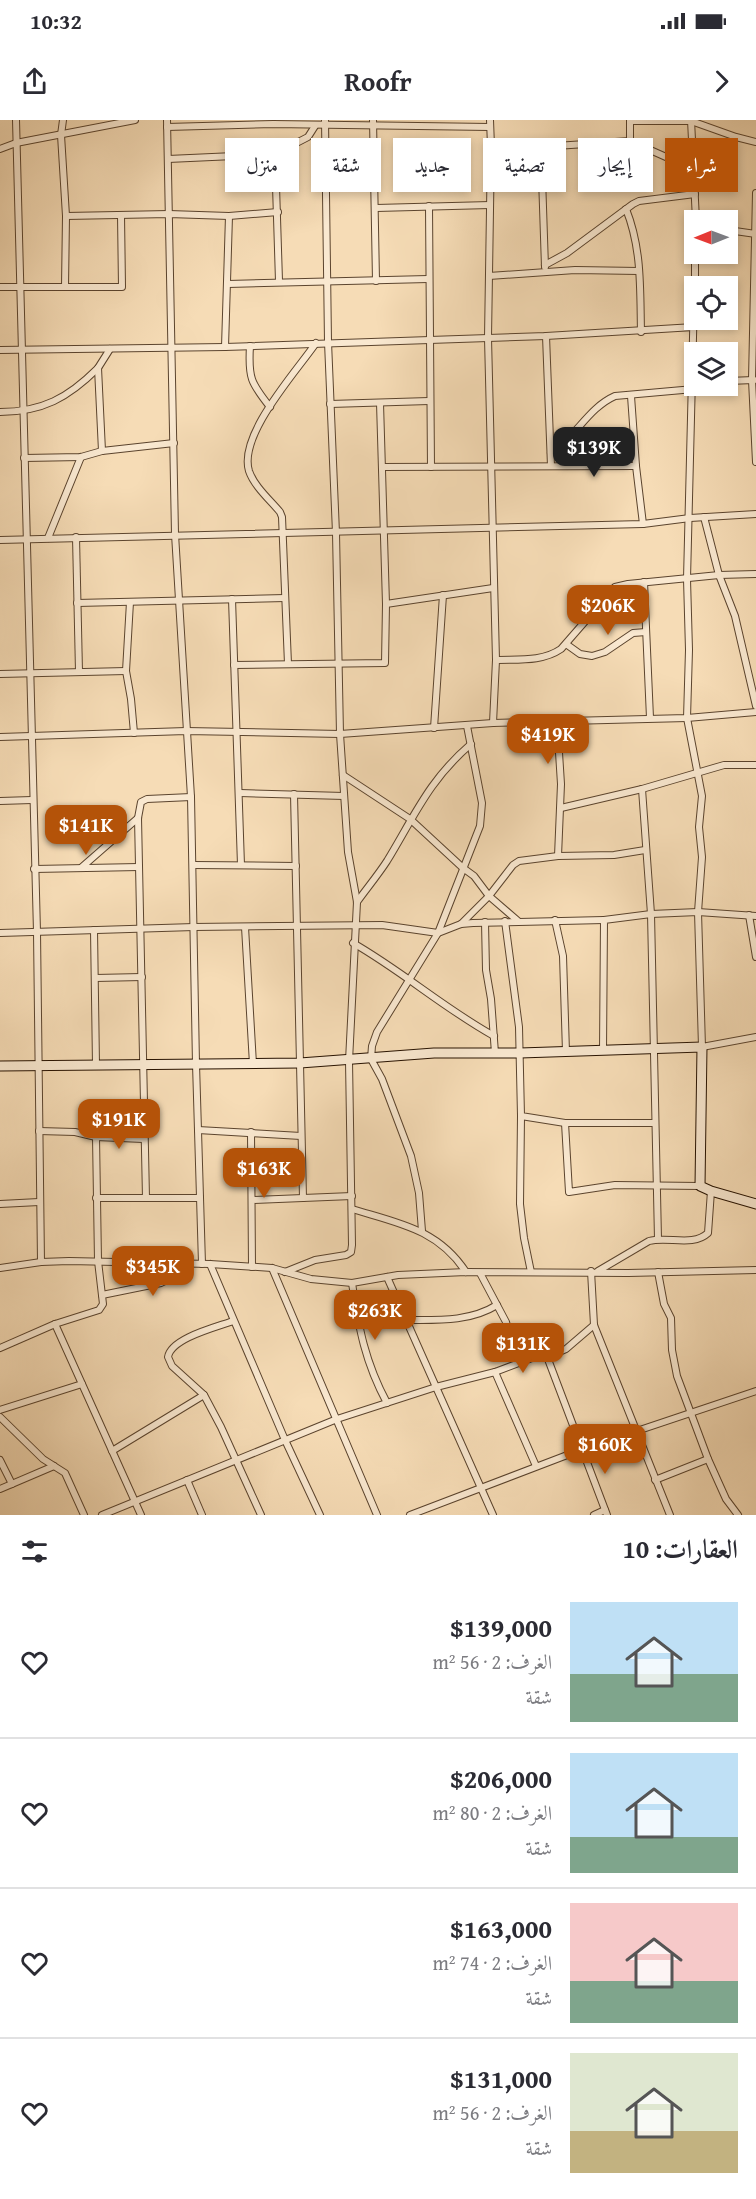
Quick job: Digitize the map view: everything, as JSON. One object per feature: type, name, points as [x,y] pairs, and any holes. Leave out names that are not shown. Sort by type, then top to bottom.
[{"type":"street","points":[[16,120],[37,932],[41,1262]]},
{"type":"street","points":[[63,120],[61,135],[66,216],[65,287]]},
{"type":"street","points":[[0,148],[135,120]]},
{"type":"street","points":[[630,138],[630,120],[691,120],[756,142]]},
{"type":"street","points":[[691,120],[692,138]]},
{"type":"street","points":[[320,1515],[206,1264],[200,1198],[190,797],[175,534],[167,123],[273,122],[315,126],[325,123],[490,123],[491,138]]},
{"type":"street","points":[[285,1272],[315,1260],[346,1255],[351,1252],[349,1061],[353,942],[357,902],[348,852],[340,734],[336,533],[328,342],[325,123]]},
{"type":"street","points":[[373,123],[376,280]]},
{"type":"street","points":[[299,142],[308,137],[315,126]]},
{"type":"street","points":[[168,159],[225,156]]},
{"type":"street","points":[[277,192],[279,281]]},
{"type":"street","points":[[490,192],[488,338],[496,660],[493,723]]},
{"type":"street","points":[[543,192],[545,273]]},
{"type":"street","points":[[756,193],[754,380],[756,462]]},
{"type":"street","points":[[545,265],[567,253],[639,201],[694,194],[695,210]]},
{"type":"street","points":[[376,208],[490,205]]},
{"type":"street","points":[[429,206],[431,467]]},
{"type":"street","points":[[626,209],[636,237],[640,332]]},
{"type":"street","points":[[66,216],[169,214],[229,216],[278,212]]},
{"type":"street","points":[[0,287],[122,287],[121,215]]},
{"type":"street","points":[[225,347],[229,216]]},
{"type":"street","points":[[738,231],[755,234]]},
{"type":"street","points":[[489,276],[575,270],[639,271]]},
{"type":"street","points":[[228,284],[429,279]]},
{"type":"street","points":[[0,350],[225,347],[546,336],[684,328]]},
{"type":"street","points":[[546,336],[551,466]]},
{"type":"street","points":[[288,664],[283,532],[280,512],[253,479],[248,462],[251,438],[270,407],[316,343]]},
{"type":"street","points":[[250,346],[249,364],[254,386],[270,407]]},
{"type":"street","points":[[0,412],[23,412],[62,398],[75,390],[98,368],[110,349]]},
{"type":"street","points":[[98,368],[102,451]]},
{"type":"street","points":[[738,381],[754,380]]},
{"type":"street","points":[[551,453],[606,400],[615,396],[631,396],[684,387]]},
{"type":"street","points":[[631,396],[643,524]]},
{"type":"street","points":[[694,396],[687,579],[689,650],[687,718],[702,796],[699,827],[702,857],[698,912],[702,1047],[700,1186]]},
{"type":"street","points":[[330,404],[429,401]]},
{"type":"street","points":[[234,665],[385,663],[386,604],[380,403]]},
{"type":"street","points":[[24,458],[81,457],[102,451],[174,443]]},
{"type":"street","points":[[48,538],[81,457]]},
{"type":"street","points":[[382,467],[636,466]]},
{"type":"street","points":[[0,540],[643,524],[690,518],[756,514]]},
{"type":"street","points":[[704,517],[719,576],[735,616],[756,706]]},
{"type":"street","points":[[76,537],[79,672]]},
{"type":"street","points":[[496,660],[540,659],[550,656],[566,644],[615,587],[644,582],[756,574]]},
{"type":"street","points":[[644,582],[650,718]]},
{"type":"street","points":[[386,604],[493,588]]},
{"type":"street","points":[[434,728],[442,595]]},
{"type":"street","points":[[77,603],[285,598]]},
{"type":"street","points":[[232,599],[241,865]]},
{"type":"street","points":[[130,602],[126,671],[134,733]]},
{"type":"street","points":[[566,644],[580,654],[592,656],[605,651],[633,633],[646,632]]},
{"type":"street","points":[[0,674],[126,671]]},
{"type":"street","points":[[0,737],[186,731],[340,734],[493,723],[687,718],[756,712]]},
{"type":"street","points":[[557,722],[561,808],[558,856]]},
{"type":"street","points":[[422,1231],[411,1156],[382,1079],[371,1059],[372,1046],[377,1032],[438,933],[480,826],[482,814],[467,726]]},
{"type":"street","points":[[357,902],[386,863],[432,785],[451,762],[471,744]]},
{"type":"street","points":[[561,808],[642,789],[724,765],[756,765]]},
{"type":"street","points":[[343,775],[410,819],[474,876],[489,896],[518,921]]},
{"type":"street","points":[[642,789],[651,914],[658,1239]]},
{"type":"street","points":[[240,793],[344,796]]},
{"type":"street","points":[[294,794],[303,1198]]},
{"type":"street","points":[[146,1198],[138,818],[141,802],[147,799],[190,797]]},
{"type":"street","points":[[0,801],[32,800]]},
{"type":"street","points":[[82,868],[138,818]]},
{"type":"street","points":[[461,924],[519,861],[558,856],[614,855],[645,850]]},
{"type":"street","points":[[192,865],[296,866]]},
{"type":"street","points":[[34,869],[139,867]]},
{"type":"street","points":[[0,933],[141,928],[354,925],[395,926],[438,933],[461,924],[485,922],[604,920],[651,914],[698,912],[752,916],[756,957]]},
{"type":"street","points":[[555,920],[562,956],[566,1052]]},
{"type":"street","points":[[603,1051],[604,920]]},
{"type":"street","points":[[505,921],[519,1027],[520,1204],[531,1272]]},
{"type":"street","points":[[485,922],[486,970],[495,1036],[495,1053]]},
{"type":"street","points":[[245,927],[253,1064]]},
{"type":"street","points":[[94,930],[96,1065]]},
{"type":"street","points":[[353,942],[384,960],[461,1017],[495,1036]]},
{"type":"street","points":[[95,978],[142,977]]},
{"type":"street","points":[[0,1066],[300,1063],[418,1054],[702,1047],[756,1037]]},
{"type":"street","points":[[521,1116],[565,1123],[655,1124]]},
{"type":"street","points":[[565,1123],[569,1192],[607,1186],[700,1186],[756,1204]]},
{"type":"street","points":[[198,1130],[301,1136]]},
{"type":"street","points":[[39,1131],[144,1139]]},
{"type":"street","points":[[252,1132],[252,1267]]},
{"type":"street","points":[[0,1348],[55,1324],[99,1310],[103,1304],[98,1261],[96,1137]]},
{"type":"street","points":[[594,1271],[641,1244],[658,1239],[695,1240],[703,1237],[708,1233],[711,1191]]},
{"type":"street","points":[[252,1200],[352,1196]]},
{"type":"street","points":[[96,1198],[200,1198]]},
{"type":"street","points":[[0,1204],[39,1202]]},
{"type":"street","points":[[352,1209],[422,1231],[450,1250],[466,1272]]},
{"type":"street","points":[[0,1268],[41,1262],[206,1264],[272,1268],[311,1279],[352,1283],[387,1277],[466,1272],[756,1270]]},
{"type":"street","points":[[102,1295],[161,1283],[168,1275],[169,1263]]},
{"type":"street","points":[[272,1268],[378,1515]]},
{"type":"street","points":[[594,1271],[594,1325],[670,1515]]},
{"type":"street","points":[[658,1272],[664,1304],[671,1318],[674,1361],[689,1412],[726,1499],[738,1515]]},
{"type":"street","points":[[480,1273],[506,1322],[520,1363]]},
{"type":"street","points":[[387,1277],[493,1515]]},
{"type":"street","points":[[352,1283],[358,1322],[371,1371],[387,1403]]},
{"type":"street","points":[[406,1320],[463,1318],[487,1311],[497,1305]]},
{"type":"street","points":[[233,1321],[188,1338],[171,1348],[168,1357],[172,1366],[204,1395],[261,1515]]},
{"type":"street","points":[[55,1324],[141,1515]]},
{"type":"street","points":[[102,1515],[337,1419],[566,1349],[594,1325]]},
{"type":"street","points":[[546,1354],[606,1513],[594,1515]]},
{"type":"street","points":[[495,1372],[536,1466]]},
{"type":"street","points":[[0,1410],[82,1384]]},
{"type":"street","points":[[410,1515],[583,1449],[756,1391]]},
{"type":"street","points":[[112,1451],[204,1395]]},
{"type":"street","points":[[0,1417],[43,1459],[61,1470],[68,1478],[84,1515]]},
{"type":"street","points":[[655,1480],[708,1459]]},
{"type":"street","points":[[0,1460],[12,1484]]},
{"type":"street","points":[[0,1489],[54,1466]]},
{"type":"street","points":[[187,1480],[202,1515]]}]
